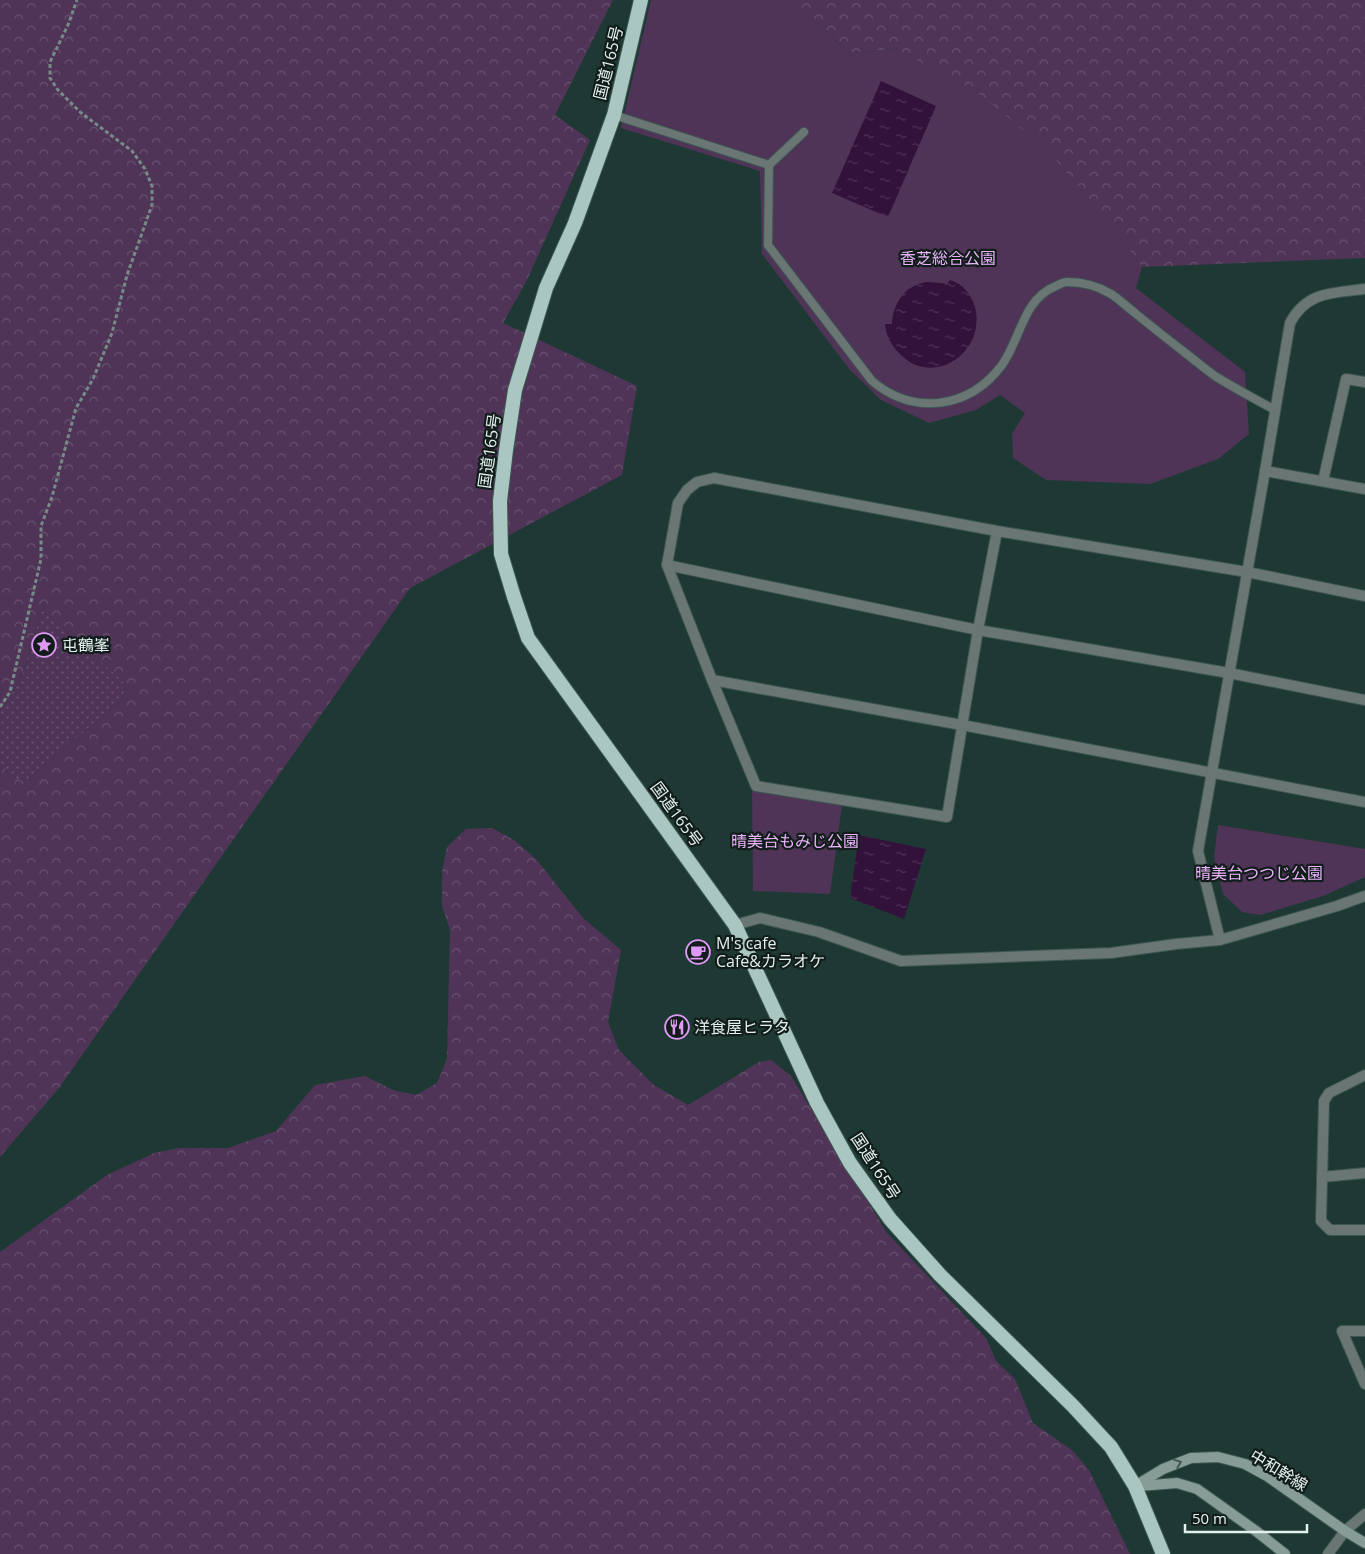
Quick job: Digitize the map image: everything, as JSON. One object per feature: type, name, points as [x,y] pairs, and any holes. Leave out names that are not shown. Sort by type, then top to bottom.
[{"type":"highway","name":"国道165号","points":[[641,0],[614,115],[575,223],[546,288],[515,390],[500,501],[501,554],[528,638],[736,924],[817,1103],[850,1163],[890,1219],[940,1275],[1073,1406],[1111,1448],[1135,1486],[1163,1554]]},
{"type":"main road","name":"中和幹線","points":[[1135,1486],[1163,1469],[1191,1458],[1218,1457],[1245,1464],[1267,1476],[1365,1544]]},
{"type":"main road","points":[[1135,1486],[1177,1483],[1197,1490],[1256,1531],[1285,1554]]},
{"type":"street","points":[[1220,940],[1198,851],[1266,471],[1274,410],[1290,323],[1296,311],[1307,301],[1325,294],[1365,289]]},
{"type":"street","points":[[1323,481],[1346,379],[1365,382]]},
{"type":"street","points":[[1266,471],[1365,489]]},
{"type":"street","points":[[997,531],[978,630],[947,817],[756,786],[667,565],[678,503],[687,490],[697,482],[714,478],[997,531],[1247,572],[1365,596]]},
{"type":"street","points":[[667,565],[978,630],[1230,673],[1365,700]]},
{"type":"street","points":[[712,680],[962,725],[1365,802]]},
{"type":"street","points":[[736,924],[760,918],[819,932],[901,961],[1111,953],[1220,940],[1365,896]]},
{"type":"street","points":[[1365,1075],[1329,1093],[1324,1101],[1321,1221],[1330,1230],[1365,1230]]},
{"type":"street","points":[[1322,1177],[1365,1173]]},
{"type":"street","points":[[1365,1331],[1342,1331],[1365,1384]]},
{"type":"street","points":[[1328,1554],[1344,1531],[1365,1514]]},
{"type":"lane","points":[[614,115],[769,164]]},
{"type":"lane","points":[[804,132],[769,164],[768,246],[872,381],[881,389],[912,402],[927,404],[943,403],[969,394],[994,374],[1003,363],[1034,301],[1048,289],[1065,282],[1086,284],[1110,294],[1214,376],[1274,410]]},
{"type":"path","points":[[0,707],[10,692],[41,559],[40,526],[52,497],[76,408],[94,379],[112,333],[127,275],[152,205],[152,186],[145,169],[132,151],[80,112],[58,90],[50,78],[50,62],[78,0]]},
{"type":"green space","points":[[0,0],[613,0],[555,115],[590,140],[527,280],[503,323],[637,386],[622,475],[410,588],[59,1088],[0,1157],[0,764],[15,778],[22,781],[27,780],[124,698],[125,692],[123,681],[42,609],[27,662],[14,690],[0,705]]},
{"type":"green space","name":"香芝総合公園","points":[[651,0],[780,0],[804,13],[851,53],[895,49],[976,91],[1048,151],[1112,227],[1142,267],[1136,288],[1245,372],[1249,434],[1218,459],[1150,484],[1046,480],[1013,458],[1012,434],[1025,413],[1000,395],[976,410],[929,423],[881,400],[850,370],[762,254],[760,171],[621,128]]},
{"type":"green space","points":[[780,0],[1365,0],[1365,258],[1142,267],[1048,151],[895,49],[851,53],[804,13]]},
{"type":"green space","points":[[42,609],[123,681],[125,692],[124,698],[27,780],[22,781],[15,778],[0,764],[0,705],[14,690],[27,663]]},
{"type":"green space","name":"晴美台もみじ公園","points":[[752,790],[842,805],[830,894],[753,891]]},
{"type":"green space","name":"晴美台つつじ公園","points":[[1218,825],[1365,849],[1365,877],[1323,896],[1260,915],[1242,912],[1223,894],[1214,857]]},
{"type":"green space","points":[[492,828],[514,840],[536,859],[583,918],[621,950],[608,1022],[619,1050],[654,1085],[688,1105],[759,1062],[771,1060],[791,1076],[887,1233],[986,1338],[996,1361],[1015,1379],[1033,1423],[1073,1451],[1089,1470],[1130,1554],[0,1554],[0,1252],[107,1175],[154,1153],[179,1148],[228,1148],[276,1131],[315,1085],[365,1076],[393,1090],[416,1095],[437,1083],[447,1059],[450,930],[442,906],[442,872],[447,847],[466,829]]},
{"type":"water","points":[[881,81],[936,106],[888,217],[832,193]]},
{"type":"water","points":[[950,280],[963,287],[969,294],[975,307],[976,324],[973,339],[965,351],[953,361],[940,367],[926,367],[911,363],[893,345],[887,335],[885,324],[892,324],[898,302],[912,287],[927,282],[947,284]]},
{"type":"water","points":[[859,835],[926,849],[904,919],[850,898]]},
{"type":"place","name":"屯鶴峯","points":[[44,645]]},
{"type":"place","name":"M's cafe Cafe&カラオケ","points":[[698,952]]},
{"type":"place","name":"洋食屋ヒラタ","points":[[677,1027]]}]
